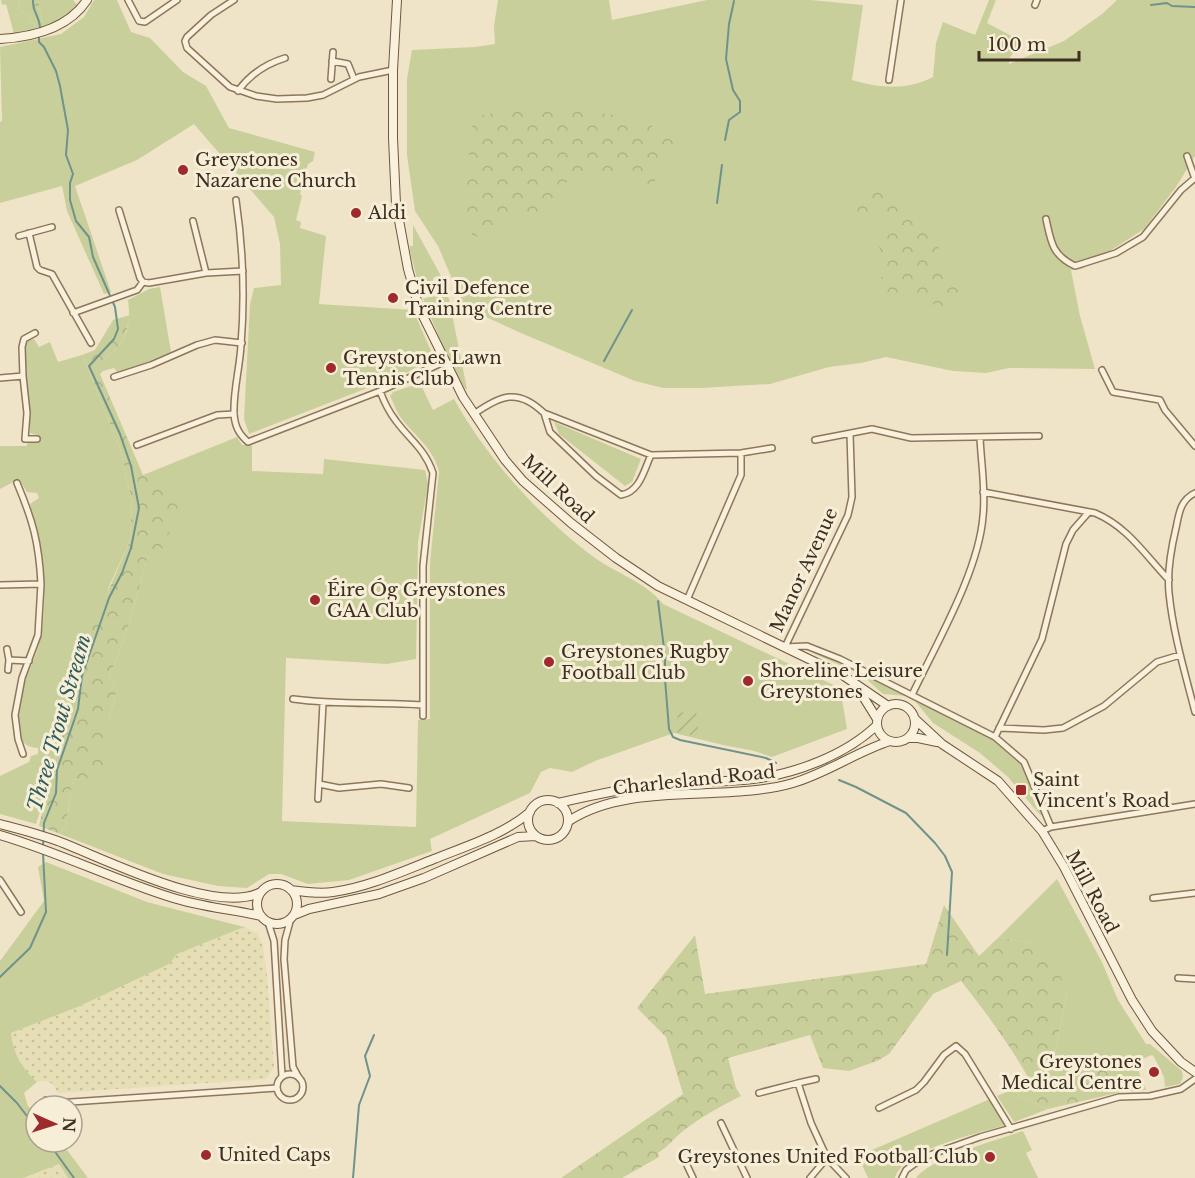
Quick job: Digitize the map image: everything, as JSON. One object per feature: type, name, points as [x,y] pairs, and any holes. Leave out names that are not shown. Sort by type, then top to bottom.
[{"type":"main road","points":[[0,39],[28,36],[53,29],[75,13],[87,0]]},
{"type":"main road","name":"Mill Road","points":[[397,0],[393,70],[393,138],[396,204],[403,242],[419,308],[462,397],[505,460],[523,482],[571,523],[616,558],[658,586],[844,676],[888,706]]},
{"type":"main road","name":"Mill Road","points":[[857,687],[877,722]]},
{"type":"main road","points":[[898,704],[907,707],[915,719],[915,729],[909,738],[897,743],[880,734],[877,722],[880,713],[888,706],[898,704]]},
{"type":"main road","name":"Mill Road","points":[[915,719],[942,744],[998,781],[1042,831],[1064,867],[1132,1000],[1152,1031],[1181,1062],[1195,1072]]},
{"type":"main road","name":"Charlesland Road","points":[[558,803],[633,788],[674,783],[755,779],[786,772],[838,751],[869,733],[877,722]]},
{"type":"main road","name":"Mill Road","points":[[909,738],[942,744]]},
{"type":"main road","name":"Charlesland Road","points":[[568,820],[589,809],[650,796],[738,792],[793,783],[890,741]]},
{"type":"main road","points":[[0,824],[58,842],[129,872],[170,886],[215,895],[239,897],[253,896],[269,885],[276,884],[282,884],[291,890],[310,893],[332,892],[362,886],[402,872],[500,831],[518,822],[536,804],[544,801],[558,803],[566,811],[568,820],[565,832],[558,838],[548,841],[536,836],[518,837],[424,878],[379,894],[309,909],[278,924],[173,898],[0,835]]},
{"type":"main road","points":[[530,812],[529,827],[536,836]]},
{"type":"main road","points":[[291,890],[297,902],[292,917]]},
{"type":"main road","points":[[261,892],[257,903],[264,919]]},
{"type":"street","points":[[128,0],[139,21],[145,22],[177,0]]},
{"type":"street","points":[[234,0],[211,15],[185,41],[187,48],[230,87],[238,91],[277,99],[307,98],[323,95],[354,79],[393,70]]},
{"type":"street","points":[[890,80],[901,0]]},
{"type":"street","points":[[332,79],[333,52]]},
{"type":"street","points":[[238,91],[246,79],[255,72],[285,58]]},
{"type":"street","points":[[332,61],[348,64],[354,79]]},
{"type":"street","points":[[1046,219],[1050,238],[1056,253],[1062,260],[1075,266],[1116,253],[1143,237],[1181,190],[1195,179],[1187,156]]},
{"type":"street","points":[[236,200],[243,271],[242,343],[234,414],[238,433],[248,442],[380,391],[446,361]]},
{"type":"street","points":[[119,210],[143,282],[149,283],[206,273],[243,271]]},
{"type":"street","points":[[193,221],[206,273]]},
{"type":"street","points":[[19,236],[52,227]]},
{"type":"street","points":[[29,233],[37,267],[52,273],[91,343]]},
{"type":"street","points":[[73,313],[137,290],[143,282]]},
{"type":"street","points":[[35,333],[24,339],[22,347],[27,412],[25,439],[37,439]]},
{"type":"street","points":[[114,377],[215,340],[242,343]]},
{"type":"street","points":[[1102,370],[1113,392],[1160,400],[1165,410],[1195,446]]},
{"type":"street","points":[[0,378],[23,376]]},
{"type":"street","points":[[380,391],[395,421],[428,458],[433,473],[423,566],[423,716]]},
{"type":"street","points":[[474,414],[493,402],[513,395],[532,402],[544,412],[651,455],[741,453],[772,448]]},
{"type":"street","points":[[544,412],[550,432],[596,476],[621,495],[636,489],[651,455]]},
{"type":"street","points":[[137,445],[217,415],[234,414]]},
{"type":"street","points":[[815,440],[872,429],[911,438],[1040,436]]},
{"type":"street","name":"Manor Avenue","points":[[785,647],[848,515],[852,496],[850,434]]},
{"type":"street","points":[[912,695],[955,606],[973,561],[983,516],[980,437]]},
{"type":"street","points":[[687,600],[741,475],[741,453]]},
{"type":"street","points":[[17,483],[32,519],[39,553],[41,584],[38,636],[20,685],[15,715],[18,739],[23,754]]},
{"type":"street","points":[[983,492],[1108,519],[1125,531],[1169,580]]},
{"type":"street","points":[[1195,493],[1180,507],[1169,580],[1169,594],[1180,655],[1195,711]]},
{"type":"street","points":[[994,737],[1042,639],[1066,544],[1073,530],[1088,513]]},
{"type":"street","points":[[0,585],[41,584]]},
{"type":"street","points":[[785,647],[807,646],[876,676],[994,737],[1024,762],[1051,827]]},
{"type":"street","points":[[8,649],[8,670]]},
{"type":"street","points":[[999,728],[1044,730],[1063,728],[1104,706],[1157,662],[1180,655]]},
{"type":"street","points":[[9,660],[29,661]]},
{"type":"street","points":[[293,699],[323,703],[387,702],[423,705]]},
{"type":"street","points":[[318,799],[323,703]]},
{"type":"street","points":[[319,784],[339,788],[381,784],[409,788]]},
{"type":"street","points":[[1042,831],[1051,827],[1195,804]]},
{"type":"street","points":[[0,880],[21,912]]},
{"type":"street","points":[[1153,898],[1195,893]]},
{"type":"street","points":[[264,919],[274,941],[282,1076],[277,1088],[283,1098],[295,1099],[303,1090],[293,1067],[284,959],[285,940],[292,917]]},
{"type":"street","points":[[1178,978],[1195,979]]},
{"type":"street","points":[[879,1108],[916,1090],[944,1055],[956,1046],[965,1054],[1011,1129]]},
{"type":"street","points":[[282,1076],[291,1074],[299,1078]]},
{"type":"street","points":[[759,1093],[816,1079]]},
{"type":"street","points":[[902,1178],[906,1170],[924,1157],[1119,1097],[1150,1096],[1181,1089],[1195,1079]]},
{"type":"street","points":[[798,1083],[810,1123],[827,1158],[846,1178]]},
{"type":"street","points":[[84,1101],[277,1088]]},
{"type":"street","points":[[721,1123],[747,1178]]},
{"type":"street","points":[[810,1178],[827,1158]]},
{"type":"street","points":[[686,1163],[693,1178]]},
{"type":"shaded area","points":[[244,927],[258,933],[263,947],[274,1067],[266,1079],[58,1093],[53,1084],[46,1081],[37,1082],[25,1071],[13,1048],[11,1033],[80,1006],[169,964],[177,954]]},
{"type":"shaded area","points":[[59,1164],[68,1178],[23,1178]]},
{"type":"green space","points":[[1,0],[20,0],[19,9],[28,16],[38,30],[14,34],[6,4],[2,5]]},
{"type":"green space","points":[[20,0],[39,0],[44,28],[38,30],[28,16],[19,9]]},
{"type":"green space","points":[[39,0],[73,0],[79,7],[63,20],[44,28]]},
{"type":"green space","points":[[94,0],[117,0],[131,32],[150,38],[183,72],[206,86],[229,128],[315,152],[313,161],[308,164],[296,220],[301,222],[300,228],[326,236],[319,304],[413,310],[431,351],[427,362],[406,373],[249,434],[244,419],[250,304],[254,288],[281,285],[280,244],[274,217],[194,124],[137,160],[75,186],[111,292],[104,294],[67,211],[62,186],[0,203],[0,122],[2,121],[0,47],[61,34],[84,17]]},
{"type":"green space","points":[[498,0],[609,0],[612,20],[707,0],[811,0],[863,5],[852,80],[893,87],[913,84],[933,77],[936,43],[943,22],[975,35],[989,0],[996,0],[987,23],[1021,41],[1009,59],[1009,64],[1064,41],[1102,14],[1117,0],[1195,0],[1195,156],[1176,187],[1144,229],[1082,269],[1071,270],[1080,316],[1095,369],[1009,368],[986,373],[953,371],[886,357],[829,367],[770,384],[663,388],[635,381],[464,307],[438,246],[415,211],[407,155],[407,79],[412,50],[495,44],[494,26]]},
{"type":"green space","points":[[512,110],[584,112],[621,116],[652,125],[651,133],[659,137],[673,133],[683,142],[676,156],[664,158],[655,181],[645,185],[633,170],[619,173],[589,171],[564,184],[547,211],[532,217],[516,217],[482,238],[472,235],[467,220],[462,179],[471,173],[468,144],[473,117]]},
{"type":"green space","points":[[876,187],[888,189],[906,213],[924,221],[964,296],[948,307],[895,298],[878,284],[884,272],[885,263],[876,242],[892,233],[880,213],[861,219],[851,204],[861,193]]},
{"type":"green space","points":[[413,225],[440,274],[449,299],[467,389],[447,356],[423,299],[443,292],[437,276],[433,278],[433,281],[422,286],[418,283],[410,251],[410,246],[413,246]]},
{"type":"green space","points":[[160,287],[171,352],[126,371],[117,372],[114,368],[103,371],[103,361],[117,348],[128,327],[128,300],[149,289]]},
{"type":"green space","points":[[130,315],[124,336],[114,351],[103,361],[103,371],[100,374],[143,475],[154,477],[178,507],[164,547],[148,556],[128,628],[109,678],[117,690],[106,729],[106,777],[73,780],[66,825],[60,834],[39,826],[66,713],[75,692],[73,679],[94,623],[130,541],[132,503],[120,448],[82,355],[95,350],[113,320]]},
{"type":"green space","points":[[34,339],[39,347],[50,342],[58,362],[82,355],[120,448],[132,503],[130,541],[110,584],[66,713],[48,787],[36,824],[0,814],[0,776],[29,762],[31,756],[38,754],[38,748],[28,746],[21,738],[18,712],[22,690],[43,626],[43,566],[30,504],[39,498],[37,493],[27,492],[19,479],[0,489],[0,446],[26,446],[29,441],[39,441],[40,436],[30,433],[30,410],[25,370],[25,344]]},
{"type":"green space","points":[[420,383],[433,410],[454,399],[482,442],[515,484],[551,522],[591,555],[647,589],[663,604],[840,688],[847,729],[772,757],[674,733],[595,761],[572,772],[550,768],[541,772],[530,793],[430,839],[432,851],[349,880],[308,884],[281,874],[269,874],[247,888],[218,886],[163,874],[60,834],[66,825],[73,780],[106,776],[106,729],[117,690],[109,678],[128,628],[148,556],[143,475],[237,437],[242,445],[252,445],[252,471],[323,474],[324,459],[425,470],[428,484],[418,542],[416,659],[387,664],[286,658],[282,821],[416,827],[418,720],[430,719],[430,563],[439,472],[433,456],[401,418],[390,396],[393,392]]},
{"type":"green space","points":[[554,422],[641,459],[632,482],[625,486],[559,434]]},
{"type":"green space","points":[[814,651],[835,658],[1006,747],[1022,763],[1043,815],[1040,815],[1008,777],[980,753],[933,723],[915,701],[907,696],[883,694],[862,675],[813,653]]},
{"type":"green space","points":[[696,710],[699,737],[676,732],[678,713]]},
{"type":"green space","points":[[46,862],[147,902],[244,927],[177,954],[169,964],[80,1006],[11,1033],[19,1060],[37,1082],[24,1093],[24,1154],[70,1154],[88,1178],[68,1178],[59,1164],[23,1178],[0,1178],[0,961],[44,901],[38,867]]},
{"type":"green space","points":[[1057,879],[1102,962],[1118,1000],[1146,1044],[1150,1044],[1182,1071],[1183,1077],[1180,1084],[1165,1087],[1164,1077],[1152,1055],[1135,1062],[1146,1090],[1121,1092],[1111,1064],[1054,1086],[1050,1078],[1067,993],[1031,943],[999,937]]},
{"type":"green space","points":[[944,905],[979,956],[999,937],[1031,943],[1051,953],[1067,993],[1050,1078],[1054,1086],[1112,1064],[1121,1092],[1048,1109],[1021,1098],[1014,1089],[1031,1082],[998,1030],[961,981],[933,994],[889,1054],[877,1061],[849,1071],[823,1068],[810,1035],[728,1058],[736,1088],[741,1096],[690,1126],[658,1153],[659,1157],[622,1178],[561,1178],[683,1094],[666,1037],[637,1008],[695,935],[705,994],[926,964]]},
{"type":"green space","points":[[1014,1089],[1021,1098],[1048,1109],[1014,1122],[997,1096]]},
{"type":"green space","points":[[990,1099],[1005,1125],[926,1151],[901,1168],[895,1178],[868,1178],[858,1156]]},
{"type":"green space","name":"Greystones United Football Club","points":[[1023,1131],[1032,1150],[1026,1153],[1038,1178],[916,1178],[923,1171],[949,1157]]},
{"type":"waterway","name":"Three Trout Stream","points":[[33,0],[40,30]]},
{"type":"waterway","points":[[725,140],[729,120],[740,112],[740,101],[733,90],[726,59],[729,24],[734,1]]},
{"type":"waterway","points":[[1151,5],[1167,3],[1172,6],[1195,7]]},
{"type":"waterway","name":"Three Trout Stream","points":[[39,36],[39,42],[56,71],[60,86],[68,130],[66,155],[73,174],[70,183],[70,200],[76,221],[89,237],[93,257],[115,307],[118,329],[114,339],[89,366],[120,434],[131,466],[139,508],[131,548],[122,573],[109,598],[82,676],[78,709],[57,770],[56,793],[44,823],[43,847]]},
{"type":"waterway","points":[[717,203],[722,165]]},
{"type":"waterway","points":[[604,361],[632,310]]},
{"type":"waterway","points":[[658,601],[665,656],[669,729],[673,737],[766,758],[776,763]]},
{"type":"waterway","points":[[839,780],[906,813],[945,856],[952,872],[947,955]]},
{"type":"waterway","name":"Three Trout Stream","points":[[0,977],[30,948],[46,912],[43,853]]},
{"type":"waterway","points":[[353,1178],[359,1105],[370,1076],[365,1056],[374,1035]]},
{"type":"waterway","name":"Three Trout Stream","points":[[0,1086],[24,1112]]},
{"type":"waterway","name":"Three Trout Stream","points":[[57,1154],[74,1178]]},
{"type":"place","name":"Greystones Nazarene Church","points":[[183,170]]},
{"type":"place","name":"Aldi","points":[[356,213]]},
{"type":"place","name":"Civil Defence Training Centre","points":[[393,298]]},
{"type":"place","name":"Greystones Lawn Tennis Club","points":[[331,368]]},
{"type":"place","name":"Éire Óg Greystones GAA Club","points":[[315,600]]},
{"type":"place","name":"Greystones Rugby Football Club","points":[[549,662]]},
{"type":"place","name":"Shoreline Leisure Greystones","points":[[748,681]]},
{"type":"place","name":"Saint Vincent's Road","points":[[1021,790]]},
{"type":"place","name":"Greystones Medical Centre","points":[[1154,1072]]},
{"type":"place","name":"United Caps","points":[[206,1155]]},
{"type":"place","name":"Greystones United Football Club","points":[[990,1157]]}]
